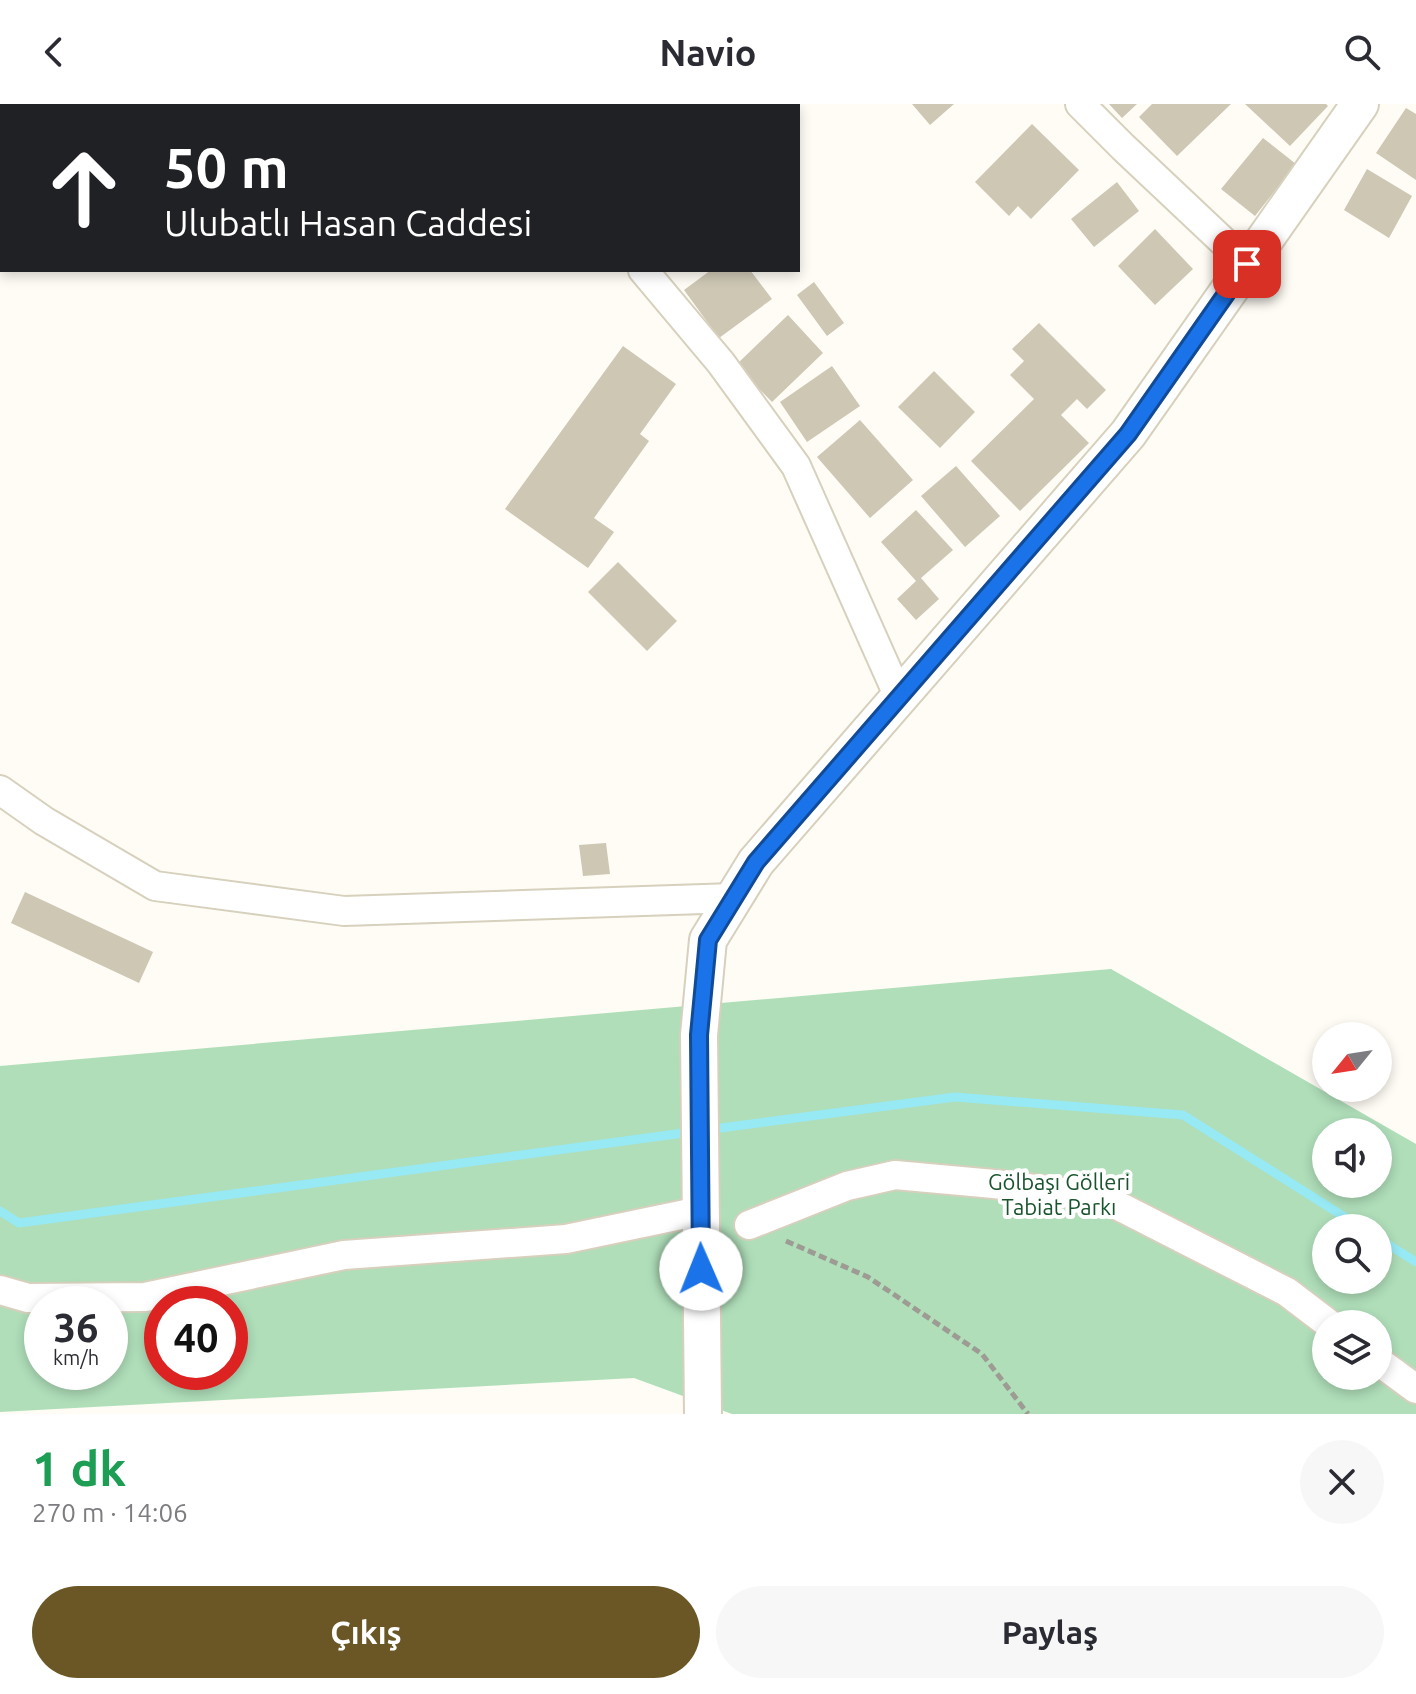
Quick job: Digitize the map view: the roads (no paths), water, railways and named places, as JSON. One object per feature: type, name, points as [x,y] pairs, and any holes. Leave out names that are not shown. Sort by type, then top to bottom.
[{"type":"street","points":[[1080,104],[1247,264]]},
{"type":"street","points":[[703,1414],[699,1035],[708,940],[756,862],[1128,434],[1360,104]]},
{"type":"street","points":[[645,272],[721,363],[796,466],[899,697]]},
{"type":"street","points":[[0,790],[44,821],[155,886],[344,911],[734,898]]},
{"type":"street","points":[[749,1225],[847,1186],[895,1175],[1101,1197],[1287,1292],[1312,1311]]},
{"type":"street","points":[[0,1290],[28,1298],[145,1297],[344,1255],[566,1239],[700,1211]]},
{"type":"street","points":[[1392,1371],[1416,1389]]},
{"type":"waterway","points":[[706,1130],[955,1097],[1183,1115],[1340,1214]]},
{"type":"waterway","points":[[0,1211],[19,1223],[691,1132]]},
{"type":"waterway","points":[[1392,1247],[1416,1262]]},
{"type":"park label","name":"Gölbaşı Gölleri Tabiat Parkı","points":[[1059,1194]]}]
